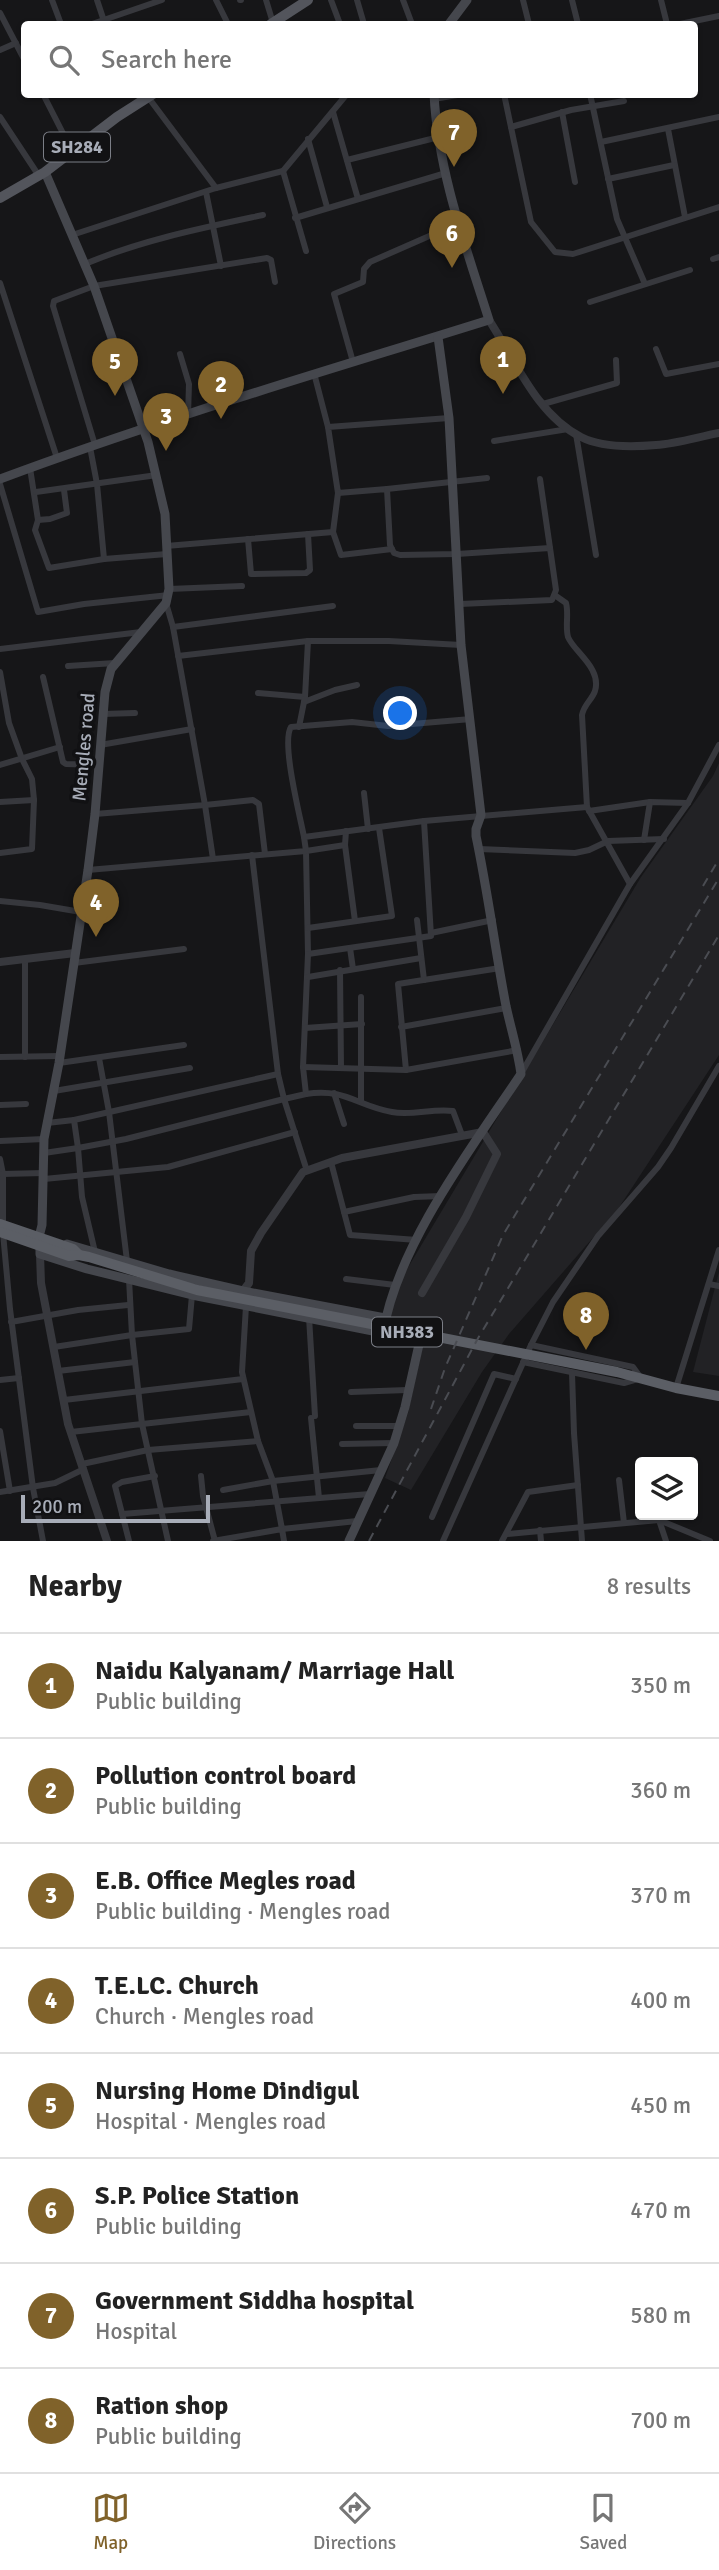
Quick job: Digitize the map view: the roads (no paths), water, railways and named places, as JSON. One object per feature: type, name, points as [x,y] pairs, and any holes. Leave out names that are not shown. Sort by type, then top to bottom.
[{"type":"highway","points":[[1,1229],[40,1242],[69,1256],[88,1255]]},
{"type":"highway","name":"NH383","points":[[88,1255],[197,1290],[545,1358],[719,1396]]},
{"type":"main road","points":[[276,21],[308,0]]},
{"type":"main road","points":[[451,21],[467,0]]},
{"type":"main road","name":"SH284","points":[[0,198],[41,174],[117,117],[148,98]]},
{"type":"main road","points":[[0,482],[30,468],[93,446],[314,373],[489,320],[446,173],[434,98]]},
{"type":"main road","points":[[41,174],[94,286],[120,357],[157,475],[165,514],[168,596]]},
{"type":"main road","points":[[40,1242],[128,1279],[192,1295],[383,1333],[395,1286],[417,1240],[441,1196],[521,1074],[518,1050],[506,1008],[476,829],[481,815],[461,646],[449,418],[438,337]]},
{"type":"main road","name":"Mengles road","points":[[40,1242],[43,1225],[44,1139],[60,1060],[88,870],[107,681],[115,663],[143,632],[168,596]]},
{"type":"main road","points":[[40,1242],[53,1240],[88,1255],[127,1261],[243,1292],[385,1318]]},
{"type":"main road","points":[[281,1312],[283,1299]]},
{"type":"main road","points":[[350,1541],[394,1443],[420,1340]]},
{"type":"street","points":[[52,0],[60,21]]},
{"type":"street","points":[[97,0],[104,21],[162,0]]},
{"type":"street","points":[[216,0],[226,21]]},
{"type":"street","points":[[266,0],[271,21]]},
{"type":"street","points":[[331,0],[339,21]]},
{"type":"street","points":[[357,0],[363,21]]},
{"type":"street","points":[[403,0],[411,21]]},
{"type":"street","points":[[523,0],[528,21]]},
{"type":"street","points":[[572,0],[577,21]]},
{"type":"street","points":[[661,0],[666,21]]},
{"type":"street","points":[[0,13],[21,48]]},
{"type":"street","points":[[695,21],[719,16]]},
{"type":"street","points":[[0,50],[16,43]]},
{"type":"street","points":[[45,98],[72,151]]},
{"type":"street","points":[[152,98],[216,188]]},
{"type":"street","points":[[72,235],[216,188],[283,171],[345,98]]},
{"type":"street","points":[[505,98],[531,222],[555,252],[573,254],[719,207]]},
{"type":"street","points":[[591,98],[617,219],[645,284]]},
{"type":"street","points":[[511,127],[592,106],[624,101]]},
{"type":"street","points":[[333,112],[358,199]]},
{"type":"street","points":[[562,113],[576,182]]},
{"type":"street","points":[[0,117],[41,174]]},
{"type":"street","points":[[601,142],[719,117]]},
{"type":"street","points":[[0,133],[8,129]]},
{"type":"street","points":[[668,129],[685,217]]},
{"type":"street","points":[[347,160],[439,137]]},
{"type":"street","points":[[308,139],[327,207]]},
{"type":"street","points":[[608,179],[674,165]]},
{"type":"street","points":[[283,171],[306,251]]},
{"type":"street","points":[[295,218],[446,173]]},
{"type":"street","points":[[206,192],[221,266]]},
{"type":"street","points":[[85,264],[122,248],[263,215]]},
{"type":"street","points":[[353,362],[334,294],[363,282],[364,269],[370,262],[459,223]]},
{"type":"street","points":[[104,559],[93,446],[53,306],[56,300],[94,286],[269,258],[273,264],[275,282]]},
{"type":"street","points":[[590,302],[690,270]]},
{"type":"street","points":[[0,283],[57,458]]},
{"type":"street","points":[[489,320],[542,404],[582,438],[604,444],[657,445],[719,433]]},
{"type":"street","points":[[656,349],[666,374],[719,364]]},
{"type":"street","points":[[180,354],[189,384],[188,415]]},
{"type":"street","points":[[542,404],[617,383],[616,360]]},
{"type":"street","points":[[314,373],[328,427],[338,493],[333,532],[341,555],[392,549],[400,555],[550,548]]},
{"type":"street","points":[[328,427],[449,418]]},
{"type":"street","points":[[494,440],[572,432]]},
{"type":"street","points":[[572,432],[596,555]]},
{"type":"street","points":[[30,468],[36,492],[38,520],[35,530],[49,568],[248,539],[333,532]]},
{"type":"street","points":[[36,492],[157,475]]},
{"type":"street","points":[[338,493],[487,478]]},
{"type":"street","points":[[540,479],[556,596],[566,603],[569,638],[587,659],[596,687],[582,715],[588,809],[630,884]]},
{"type":"street","points":[[0,482],[38,612],[84,604],[242,586]]},
{"type":"street","points":[[387,489],[392,549]]},
{"type":"street","points":[[38,520],[67,513],[64,490]]},
{"type":"street","points":[[248,539],[251,574],[306,573],[310,570],[308,534]]},
{"type":"street","points":[[168,596],[214,859]]},
{"type":"street","points":[[460,604],[547,602],[556,596]]},
{"type":"street","points":[[173,627],[333,607]]},
{"type":"street","points":[[0,649],[143,632]]},
{"type":"street","points":[[178,656],[308,641],[389,641],[461,646]]},
{"type":"street","points":[[299,727],[304,700],[308,641]]},
{"type":"street","points":[[68,666],[115,663]]},
{"type":"street","points":[[0,671],[9,723],[32,779],[34,800],[33,849],[0,853]]},
{"type":"street","points":[[43,677],[66,764],[98,765]]},
{"type":"street","points":[[258,693],[304,700],[357,685]]},
{"type":"street","points":[[103,714],[135,713]]},
{"type":"street","points":[[306,1094],[303,1067],[308,976],[306,851],[290,765],[288,732],[291,727],[352,722],[370,725],[471,719]]},
{"type":"street","points":[[100,745],[192,729]]},
{"type":"street","points":[[521,1074],[630,884],[688,803],[719,745]]},
{"type":"street","points":[[0,765],[60,747]]},
{"type":"street","points":[[364,793],[368,829]]},
{"type":"street","points":[[0,802],[34,800]]},
{"type":"street","points":[[95,814],[257,802],[265,854]]},
{"type":"street","points":[[644,840],[650,802]]},
{"type":"street","points":[[304,837],[481,815],[588,809],[650,802],[688,803]]},
{"type":"street","points":[[424,821],[431,933]]},
{"type":"street","points":[[308,928],[392,916],[379,828]]},
{"type":"street","points":[[346,831],[345,845],[355,921]]},
{"type":"street","points":[[479,849],[575,853],[608,841],[664,839]]},
{"type":"street","points":[[88,870],[306,851],[345,845]]},
{"type":"street","points":[[252,855],[278,1073],[307,1171]]},
{"type":"street","points":[[0,901],[81,912]]},
{"type":"street","points":[[417,920],[424,980]]},
{"type":"street","points":[[308,954],[429,937],[431,933],[493,920]]},
{"type":"street","points":[[350,948],[353,969]]},
{"type":"street","points":[[0,962],[184,949]]},
{"type":"street","points":[[308,976],[421,958]]},
{"type":"street","points":[[25,959],[25,1057]]},
{"type":"street","points":[[406,1070],[398,984],[500,968]]},
{"type":"street","points":[[340,970],[341,1067]]},
{"type":"street","points":[[361,997],[361,1101]]},
{"type":"street","points":[[401,1027],[506,1008]]},
{"type":"street","points":[[304,1028],[362,1024]]},
{"type":"street","points":[[0,1057],[60,1060],[99,1058],[184,1045]]},
{"type":"street","points":[[303,1067],[406,1070],[518,1050]]},
{"type":"street","points":[[99,1058],[109,1112],[127,1261]]},
{"type":"street","points":[[443,1541],[523,1362],[553,1302],[598,1236],[658,1167],[719,1066]]},
{"type":"street","points":[[54,1091],[190,1068]]},
{"type":"street","points":[[47,1123],[74,1120],[278,1073]]},
{"type":"street","points":[[334,1093],[344,1124]]},
{"type":"street","points":[[44,1153],[112,1142],[306,1094],[334,1093],[394,1113],[453,1111],[462,1135]]},
{"type":"street","points":[[0,1105],[26,1104]]},
{"type":"street","points":[[74,1120],[88,1255]]},
{"type":"street","points":[[1,1174],[80,1176],[168,1167],[295,1132]]},
{"type":"street","points":[[243,1292],[249,1283],[251,1251],[303,1172],[331,1162],[483,1132],[497,1154],[466,1217],[422,1293]]},
{"type":"street","points":[[0,1141],[44,1139]]},
{"type":"street","points":[[0,1159],[2,1256],[33,1488],[43,1541]]},
{"type":"street","points":[[331,1162],[350,1235],[417,1240]]},
{"type":"street","points":[[344,1212],[414,1197],[441,1196]]},
{"type":"street","points":[[40,1242],[41,1283],[64,1401],[71,1432],[107,1541]]},
{"type":"street","points":[[676,1388],[719,1250]]},
{"type":"street","points":[[128,1279],[128,1305],[142,1424],[168,1541]]},
{"type":"street","points":[[346,1279],[395,1286]]},
{"type":"street","points":[[709,1284],[719,1286]]},
{"type":"street","points":[[54,1347],[189,1329],[192,1295]]},
{"type":"street","points":[[11,1322],[78,1310],[128,1305]]},
{"type":"street","points":[[246,1306],[241,1359],[243,1379],[258,1441],[272,1481],[284,1541]]},
{"type":"street","points":[[0,1310],[9,1309]]},
{"type":"street","points":[[309,1317],[319,1498]]},
{"type":"street","points":[[383,1333],[420,1340]]},
{"type":"street","points":[[523,1362],[624,1383],[642,1378],[632,1367],[531,1345]]},
{"type":"street","points":[[58,1371],[135,1362]]},
{"type":"street","points":[[572,1373],[582,1541]]},
{"type":"street","points":[[432,1517],[494,1374],[516,1379]]},
{"type":"street","points":[[0,1380],[19,1378]]},
{"type":"street","points":[[64,1401],[243,1379]]},
{"type":"street","points":[[351,1392],[407,1390]]},
{"type":"street","points":[[71,1432],[251,1412]]},
{"type":"street","points":[[356,1426],[399,1426]]},
{"type":"street","points":[[0,1431],[10,1491]]},
{"type":"street","points":[[0,1492],[55,1483],[83,1466],[148,1450],[258,1441]]},
{"type":"street","points":[[342,1444],[394,1443]]},
{"type":"street","points":[[223,1490],[272,1481],[381,1470]]},
{"type":"street","points":[[129,1541],[116,1484],[155,1476]]},
{"type":"street","points":[[201,1476],[214,1541],[282,1529],[357,1521]]},
{"type":"street","points":[[619,1480],[624,1523]]},
{"type":"street","points":[[502,1541],[528,1492],[578,1485]]},
{"type":"street","points":[[122,1514],[370,1494]]},
{"type":"street","points":[[507,1534],[659,1520],[710,1541]]},
{"type":"street","points":[[659,1520],[666,1541]]},
{"type":"street","points":[[540,1530],[541,1541]]},
{"type":"street","points":[[343,1541],[350,1541]]},
{"type":"railway","points":[[703,886],[719,859]]},
{"type":"railway","points":[[431,1409],[445,1368],[503,1235],[719,878]]},
{"type":"railway","points":[[369,1541],[477,1340],[719,935]]},
{"type":"place","name":"Government Siddha hospital","points":[[454,167]]},
{"type":"place","name":"S.P. Police Station","points":[[452,268]]},
{"type":"place","name":"Naidu Kalyanam/ Marriage Hall","points":[[503,394]]},
{"type":"place","name":"Nursing Home Dindigul","points":[[115,396]]},
{"type":"place","name":"Pollution control board","points":[[221,419]]},
{"type":"place","name":"E.B. Office Megles road","points":[[166,451]]},
{"type":"place","name":"T.E.LC. Church","points":[[96,937]]},
{"type":"place","name":"Ration shop","points":[[586,1350]]}]
